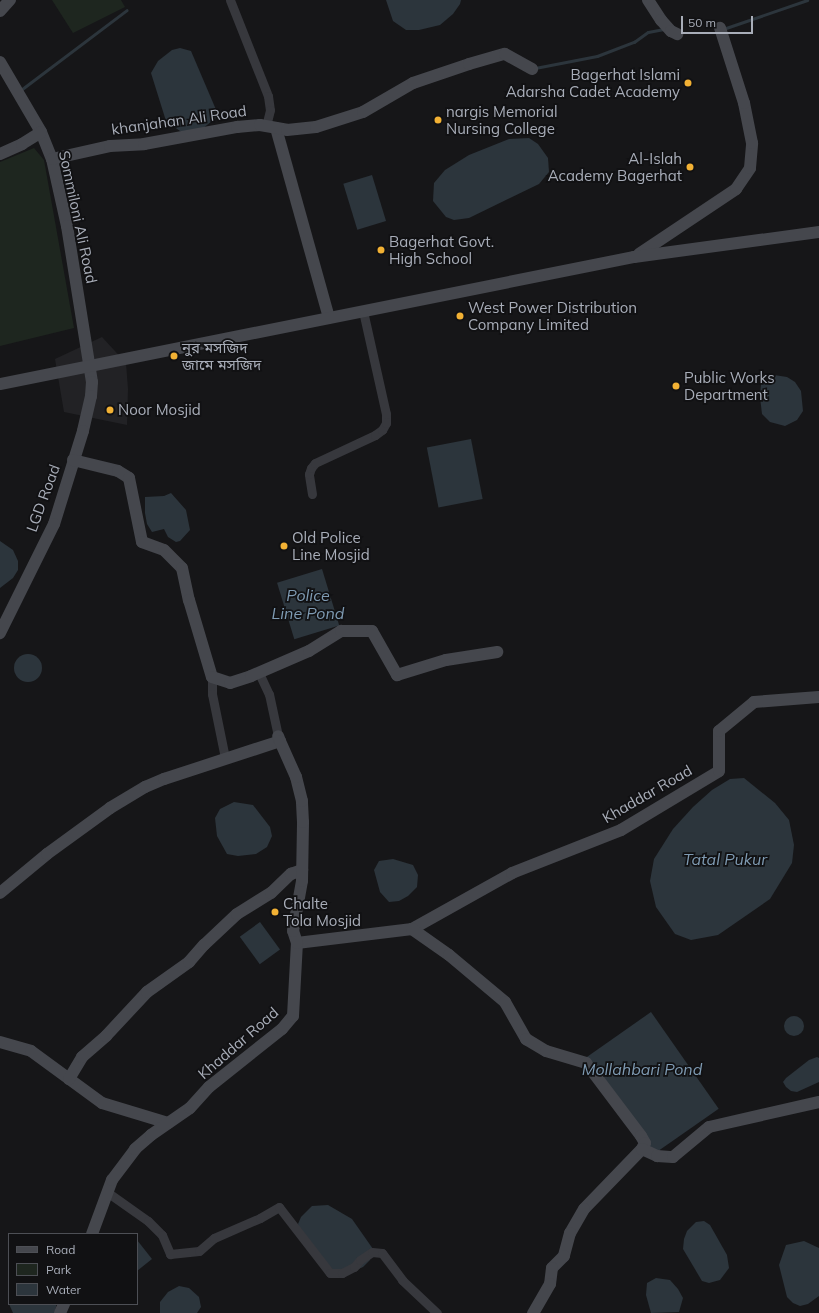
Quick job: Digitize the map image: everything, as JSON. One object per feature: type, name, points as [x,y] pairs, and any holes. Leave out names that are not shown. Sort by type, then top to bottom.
[{"type":"street","points":[[0,11],[10,0]]},
{"type":"street","points":[[230,0],[268,96],[270,127],[329,318]]},
{"type":"street","points":[[648,0],[661,20],[671,31],[677,34]]},
{"type":"street","points":[[634,257],[663,240],[736,188],[750,168],[752,157],[751,136],[744,103],[720,28]]},
{"type":"street","name":"khanjahan Ali Road","points":[[52,159],[110,146],[144,144],[237,127],[270,127],[287,130],[316,127],[363,112],[412,83],[505,54],[532,69]]},
{"type":"street","name":"Sommiloni Ali Road","points":[[0,62],[41,132],[52,159],[67,226],[90,366]]},
{"type":"street","points":[[0,154],[22,144],[41,132]]},
{"type":"street","points":[[0,384],[634,257],[819,232]]},
{"type":"street","points":[[312,494],[309,474],[314,463],[375,435],[382,430],[386,423],[386,414],[363,311]]},
{"type":"street","name":"LGD Road","points":[[0,633],[54,524],[74,460],[91,396],[90,366]]},
{"type":"street","points":[[74,460],[118,470],[129,478],[142,542],[164,550],[182,568],[212,677],[212,694],[225,758]]},
{"type":"street","points":[[212,677],[230,683],[259,673],[309,651],[341,631],[372,631],[397,675],[446,660],[497,652]]},
{"type":"street","points":[[0,893],[110,808],[145,787],[279,738],[271,701],[259,673]]},
{"type":"street","name":"Khaddar Road","points":[[412,929],[512,872],[621,830],[719,771],[719,731],[754,702],[819,697]]},
{"type":"street","name":"Khaddar Road","points":[[92,1233],[112,1180],[135,1149],[151,1135],[190,1108],[210,1087],[282,1029],[293,1016],[297,944],[293,931],[302,881],[302,801],[296,777],[279,738]]},
{"type":"street","points":[[69,1079],[82,1057],[106,1036],[147,992],[189,962],[204,945],[237,914],[271,893],[292,874],[302,870]]},
{"type":"street","points":[[297,944],[412,929],[449,955],[505,1002],[526,1039],[546,1051],[586,1063],[641,1136],[645,1143],[642,1149],[584,1209],[570,1233],[564,1256],[552,1268],[550,1284],[533,1313]]},
{"type":"street","points":[[0,1042],[32,1051],[102,1103],[168,1123]]},
{"type":"street","points":[[642,1149],[657,1156],[673,1157],[709,1127],[819,1102]]},
{"type":"street","points":[[107,1192],[148,1221],[162,1236],[170,1254],[199,1251],[214,1238],[260,1218],[280,1207],[330,1273],[342,1273],[354,1267],[360,1260],[372,1252],[382,1253],[402,1280],[437,1313]]},
{"type":"shaded area","points":[[102,337],[126,363],[128,389],[127,425],[64,412],[55,359]]},
{"type":"green space","points":[[52,0],[121,0],[125,7],[73,33]]},
{"type":"green space","points":[[34,148],[44,160],[74,328],[0,346],[0,162]]},
{"type":"water","points":[[386,0],[461,0],[453,14],[440,25],[419,30],[406,30],[393,21]]},
{"type":"water","points":[[180,48],[191,51],[217,112],[217,117],[202,129],[187,132],[180,131],[166,121],[151,73],[158,61],[172,50]]},
{"type":"water","points":[[529,138],[538,144],[548,158],[549,172],[539,184],[469,218],[454,220],[446,217],[433,201],[434,183],[445,170],[469,155],[509,139]]},
{"type":"water","points":[[372,175],[386,221],[357,230],[343,184]]},
{"type":"water","points":[[774,375],[787,377],[795,382],[801,391],[803,411],[797,420],[785,426],[770,422],[762,414],[760,397],[761,384]]},
{"type":"water","points":[[471,439],[483,499],[438,507],[427,448]]},
{"type":"water","points":[[171,493],[186,510],[190,530],[180,541],[176,542],[168,537],[164,529],[152,532],[147,524],[145,513],[145,497],[164,496]]},
{"type":"water","points":[[0,541],[13,550],[18,561],[18,570],[13,578],[0,588]]},
{"type":"water","name":"Police Line Pond","points":[[322,569],[339,625],[294,639],[277,583]]},
{"type":"water","points":[[28,654],[38,658],[42,668],[38,678],[28,682],[18,678],[14,668],[18,658]]},
{"type":"water","name":"Tatal Pukur","points":[[744,778],[775,803],[789,820],[794,845],[792,863],[770,899],[718,935],[691,940],[675,934],[656,907],[650,881],[654,859],[673,829],[693,807],[712,790],[730,779]]},
{"type":"water","points":[[234,802],[253,805],[270,827],[272,836],[267,847],[256,854],[238,856],[227,854],[217,836],[215,818],[220,809]]},
{"type":"water","points":[[393,859],[413,865],[418,875],[417,887],[408,896],[399,901],[389,902],[380,892],[374,870],[379,861]]},
{"type":"water","points":[[260,922],[280,950],[260,964],[240,937]]},
{"type":"water","name":"Mollahbari Pond","points":[[651,1012],[719,1109],[653,1155],[585,1058]]},
{"type":"water","points":[[794,1016],[801,1019],[804,1026],[801,1033],[794,1036],[787,1033],[784,1026],[787,1019]]},
{"type":"water","points":[[817,1057],[819,1058],[819,1082],[797,1092],[791,1091],[786,1087],[783,1082],[786,1078],[809,1060]]},
{"type":"water","points":[[328,1205],[352,1219],[373,1249],[370,1260],[363,1267],[350,1273],[335,1272],[302,1237],[298,1224],[301,1217],[312,1206]]},
{"type":"water","points":[[704,1221],[710,1225],[727,1255],[729,1268],[720,1280],[709,1283],[702,1281],[683,1249],[687,1231],[696,1222]]},
{"type":"water","points":[[138,1241],[152,1259],[138,1270]]},
{"type":"water","points":[[804,1241],[819,1248],[819,1296],[808,1304],[800,1306],[793,1303],[787,1297],[779,1265],[786,1245]]},
{"type":"water","points":[[656,1278],[670,1280],[678,1289],[683,1298],[679,1312],[651,1313],[646,1295],[647,1283]]},
{"type":"water","points":[[179,1286],[189,1288],[199,1297],[201,1307],[197,1313],[160,1313],[160,1302],[168,1292]]},
{"type":"water","points":[[9,1305],[56,1305],[54,1313],[13,1313]]},
{"type":"waterway","points":[[723,29],[807,0]]},
{"type":"waterway","points":[[22,89],[127,10]]},
{"type":"waterway","points":[[535,68],[597,56],[634,42],[648,32],[664,29]]},
{"type":"place","name":"Bagerhat Islami Adarsha Cadet Academy","points":[[688,83]]},
{"type":"place","name":"nargis Memorial Nursing College","points":[[438,120]]},
{"type":"place","name":"Al-Islah Academy Bagerhat","points":[[690,167]]},
{"type":"place","name":"Bagerhat Govt. High School","points":[[381,250]]},
{"type":"place","name":"West Power Distribution Company Limited","points":[[460,316]]},
{"type":"place","name":"নুর মসজিদ জামে মসজিদ","points":[[174,356]]},
{"type":"place","name":"Public Works Department","points":[[676,386]]},
{"type":"place","name":"Noor Mosjid","points":[[110,410]]},
{"type":"place","name":"Old Police Line Mosjid","points":[[284,546]]},
{"type":"place","name":"Chalte Tola Mosjid","points":[[275,912]]}]
